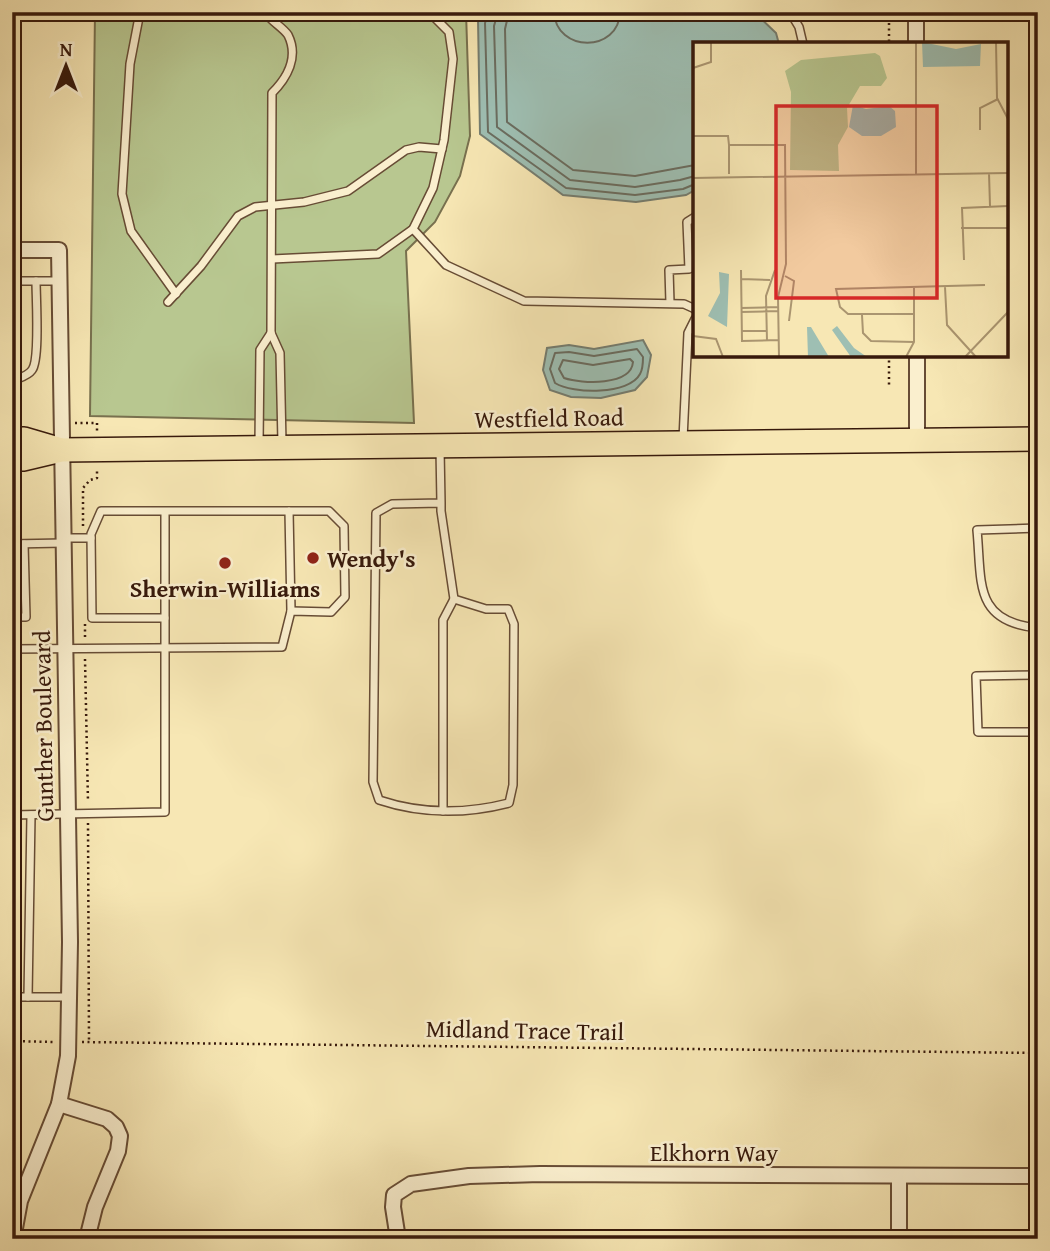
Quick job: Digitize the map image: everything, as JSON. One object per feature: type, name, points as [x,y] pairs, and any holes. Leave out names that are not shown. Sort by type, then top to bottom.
[{"type":"main road","name":"Westfield Road","points":[[12,439],[24,439],[61,450]]},
{"type":"main road","name":"Westfield Road","points":[[12,459],[61,450],[1038,439]]},
{"type":"street","points":[[916,12],[916,42]]},
{"type":"street","name":"Gunther Boulevard","points":[[12,250],[59,250],[69,997],[67,1070],[59,1104],[20,1201],[13,1239]]},
{"type":"street","points":[[917,357],[917,440]]},
{"type":"street","points":[[59,1104],[107,1119],[116,1127],[120,1136],[118,1151],[95,1207],[87,1239]]},
{"type":"street","points":[[899,1175],[899,1239]]},
{"type":"street","name":"Elkhorn Way","points":[[398,1239],[394,1195],[411,1184],[469,1176],[1038,1176]]},
{"type":"lane","points":[[140,12],[130,64],[122,194],[131,231],[176,294]]},
{"type":"lane","points":[[270,447],[280,353],[271,333],[272,93],[285,80],[292,62],[287,33],[271,19],[271,12]]},
{"type":"lane","points":[[790,12],[799,27],[803,42]]},
{"type":"lane","points":[[272,260],[378,254],[413,229],[433,188],[442,149],[453,59],[449,32],[434,14]]},
{"type":"lane","points":[[168,302],[201,266],[238,216],[255,207],[304,202],[348,191],[406,150],[419,147],[442,149]]},
{"type":"lane","points":[[670,303],[669,270],[689,269],[687,222],[693,218]]},
{"type":"lane","points":[[413,229],[446,265],[524,301],[684,303],[693,308]]},
{"type":"lane","points":[[12,281],[59,281]]},
{"type":"lane","points":[[12,381],[25,376],[33,369],[36,356],[36,281]]},
{"type":"lane","points":[[683,443],[688,332],[693,323]]},
{"type":"lane","points":[[270,447],[260,350],[271,333]]},
{"type":"lane","points":[[440,445],[441,503],[446,557],[454,599],[443,620],[443,811]]},
{"type":"lane","points":[[441,503],[392,504],[376,513],[373,782],[379,800],[406,809],[443,811],[489,808],[509,803],[513,785],[514,624],[508,609],[486,609],[454,599]]},
{"type":"lane","points":[[165,618],[92,618],[87,538],[101,510],[329,511],[344,526],[345,597],[331,612],[291,611]]},
{"type":"lane","points":[[12,816],[165,812],[165,511]]},
{"type":"lane","points":[[12,649],[282,648],[291,611],[289,511]]},
{"type":"lane","points":[[1038,528],[976,530],[983,597],[991,610],[1017,626],[1038,628]]},
{"type":"lane","points":[[12,544],[87,538]]},
{"type":"lane","points":[[12,617],[26,617],[24,544]]},
{"type":"lane","points":[[1038,675],[976,676],[978,732],[1038,732]]},
{"type":"lane","points":[[28,997],[32,815]]},
{"type":"lane","points":[[12,997],[69,997]]},
{"type":"path","points":[[889,12],[889,42]]},
{"type":"path","points":[[889,357],[889,388]]},
{"type":"path","points":[[61,423],[97,423],[97,478],[90,480],[83,488],[87,538]]},
{"type":"path","points":[[85,621],[89,1042]]},
{"type":"path","name":"Midland Trace Trail","points":[[12,1041],[1038,1053]]},
{"type":"green space","points":[[95,12],[466,12],[470,136],[460,176],[435,222],[406,251],[414,423],[90,416]]},
{"type":"water","points":[[485,12],[561,12],[590,17],[599,12],[664,15],[670,12],[754,12],[776,33],[778,42],[693,42],[693,191],[686,195],[636,202],[563,195],[480,134],[478,19]]},
{"type":"water","points":[[643,340],[651,355],[647,377],[635,390],[601,398],[571,397],[550,390],[543,370],[547,348],[569,345],[594,349]]},
{"type":"building","points":[[12,578],[16,578],[16,592],[12,592]]},
{"type":"place","name":"Wendy's","points":[[313,558]]},
{"type":"place","name":"Sherwin-Williams","points":[[225,563]]}]
